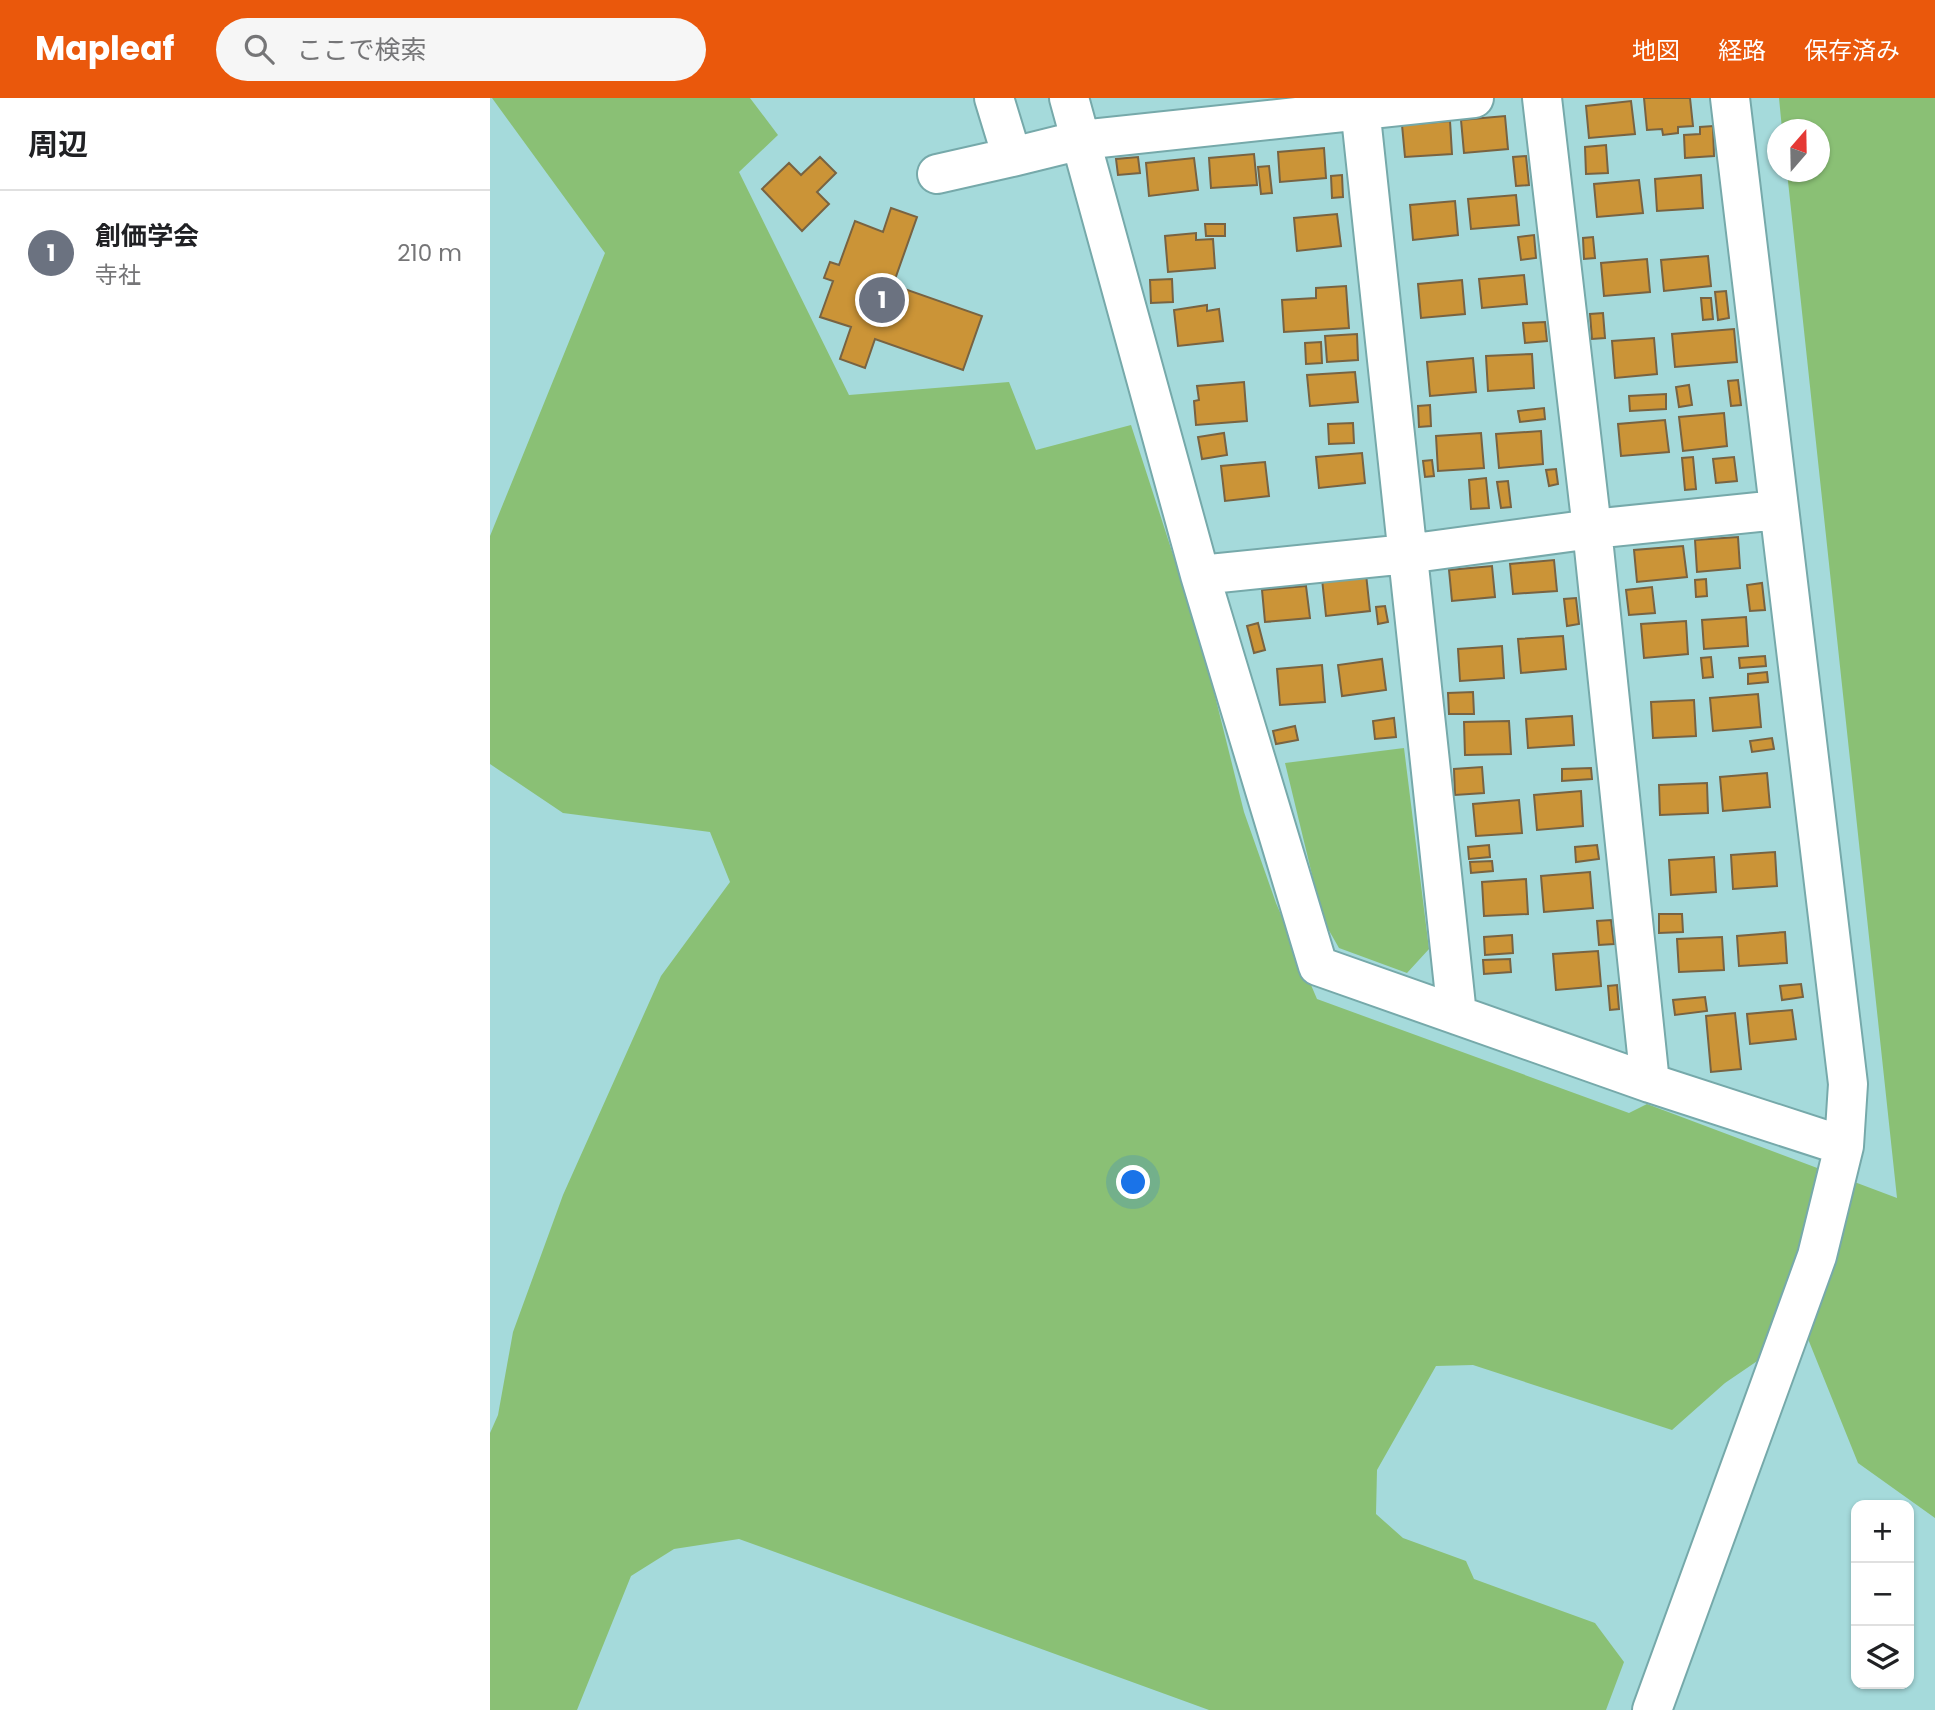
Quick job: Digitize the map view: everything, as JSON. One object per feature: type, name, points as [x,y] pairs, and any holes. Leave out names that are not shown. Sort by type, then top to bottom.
[{"type":"street","points":[[994,98],[1012,157]]},
{"type":"street","points":[[1069,98],[1200,575],[1318,967],[1650,1083],[1844,1146]]},
{"type":"street","points":[[937,174],[1081,140],[1359,103],[1474,98]]},
{"type":"street","points":[[1542,98],[1592,529],[1650,1083]]},
{"type":"street","points":[[1652,1710],[1817,1256],[1844,1146],[1848,1084],[1730,98]]},
{"type":"street","points":[[1359,103],[1457,1015]]},
{"type":"street","points":[[1200,575],[1407,554],[1592,529],[1778,510]]},
{"type":"green space","points":[[492,98],[750,98],[778,135],[739,172],[849,395],[1009,382],[1036,450],[1131,425],[1202,644],[1244,812],[1276,903],[1317,999],[1629,1113],[1647,1104],[1897,1198],[1788,182],[1830,182],[1830,119],[1781,119],[1779,98],[1935,98],[1935,1518],[1914,1503],[1914,1500],[1910,1500],[1858,1463],[1804,1329],[1725,1383],[1672,1430],[1473,1365],[1436,1366],[1377,1470],[1376,1514],[1403,1538],[1466,1561],[1474,1579],[1595,1623],[1624,1662],[1606,1710],[1209,1710],[739,1539],[674,1549],[631,1576],[577,1710],[490,1710],[490,1433],[498,1415],[513,1332],[563,1195],[661,976],[730,882],[710,832],[563,813],[490,764],[490,536],[605,253]]},
{"type":"green space","points":[[1404,748],[1429,949],[1407,973],[1339,948],[1323,920],[1285,763]]},
{"type":"building","points":[[1644,98],[1690,98],[1693,126],[1678,127],[1678,133],[1663,135],[1662,129],[1647,130]]},
{"type":"building","points":[[1631,101],[1635,134],[1589,138],[1586,106]]},
{"type":"building","points":[[1505,116],[1508,149],[1464,153],[1461,120]]},
{"type":"building","points":[[1450,121],[1452,154],[1405,157],[1402,125]]},
{"type":"building","points":[[1713,126],[1714,156],[1685,158],[1684,135],[1700,134],[1700,127]]},
{"type":"building","points":[[1606,145],[1608,173],[1586,174],[1585,147]]},
{"type":"building","points":[[1324,148],[1326,178],[1280,182],[1278,152]]},
{"type":"building","points":[[1254,154],[1257,185],[1211,188],[1209,158]]},
{"type":"building","points":[[1526,156],[1529,185],[1516,186],[1513,157]]},
{"type":"building","points":[[820,157],[836,173],[817,192],[829,204],[802,231],[762,189],[789,163],[801,175]]},
{"type":"building","points":[[1138,157],[1140,173],[1118,175],[1116,159]]},
{"type":"building","points":[[1194,158],[1198,190],[1149,196],[1146,163]]},
{"type":"building","points":[[1269,166],[1272,193],[1261,194],[1258,167]]},
{"type":"building","points":[[1342,175],[1343,197],[1332,198],[1331,176]]},
{"type":"building","points":[[1701,175],[1703,208],[1657,211],[1655,179]]},
{"type":"building","points":[[1639,180],[1643,213],[1597,217],[1594,184]]},
{"type":"building","points":[[1516,195],[1519,225],[1471,229],[1468,199]]},
{"type":"building","points":[[1455,201],[1458,235],[1413,240],[1410,205]]},
{"type":"building","points":[[891,208],[917,217],[893,285],[982,316],[963,370],[875,339],[865,368],[840,359],[851,327],[820,317],[833,281],[824,278],[830,262],[839,265],[855,221],[883,232]]},
{"type":"building","points":[[1337,214],[1341,246],[1297,251],[1294,218]]},
{"type":"building","points":[[1205,224],[1225,224],[1225,236],[1206,236]]},
{"type":"building","points":[[1196,233],[1196,240],[1213,239],[1215,268],[1168,272],[1165,236]]},
{"type":"building","points":[[1534,235],[1536,258],[1521,260],[1518,237]]},
{"type":"building","points":[[1593,237],[1595,258],[1584,259],[1583,238]]},
{"type":"building","points":[[1708,256],[1711,286],[1664,291],[1661,260]]},
{"type":"building","points":[[1647,259],[1650,292],[1604,296],[1601,263]]},
{"type":"building","points":[[1524,275],[1527,304],[1482,308],[1479,279]]},
{"type":"building","points":[[1172,279],[1173,302],[1151,303],[1150,280]]},
{"type":"building","points":[[1462,280],[1465,314],[1421,318],[1418,284]]},
{"type":"building","points":[[1346,286],[1349,328],[1284,332],[1282,300],[1316,298],[1316,288]]},
{"type":"building","points":[[1726,291],[1729,318],[1718,320],[1715,292]]},
{"type":"building","points":[[1701,298],[1711,298],[1713,319],[1703,320]]},
{"type":"building","points":[[1207,305],[1207,311],[1219,309],[1223,341],[1178,346],[1174,310]]},
{"type":"building","points":[[1603,313],[1605,338],[1592,339],[1590,314]]},
{"type":"building","points":[[1545,322],[1547,341],[1525,343],[1523,323]]},
{"type":"building","points":[[1734,329],[1737,362],[1675,367],[1672,334]]},
{"type":"building","points":[[1357,334],[1358,360],[1327,362],[1325,336]]},
{"type":"building","points":[[1654,338],[1657,374],[1615,378],[1612,341]]},
{"type":"building","points":[[1321,342],[1322,363],[1306,364],[1305,343]]},
{"type":"building","points":[[1532,354],[1534,388],[1488,391],[1486,356]]},
{"type":"building","points":[[1473,358],[1476,392],[1430,396],[1427,362]]},
{"type":"building","points":[[1355,372],[1358,402],[1310,406],[1307,375]]},
{"type":"building","points":[[1738,380],[1741,405],[1731,406],[1728,381]]},
{"type":"building","points":[[1244,382],[1247,421],[1196,425],[1194,401],[1199,400],[1197,386]]},
{"type":"building","points":[[1689,385],[1692,405],[1679,407],[1676,387]]},
{"type":"building","points":[[1666,394],[1666,409],[1630,411],[1629,396]]},
{"type":"building","points":[[1430,405],[1431,426],[1419,427],[1418,406]]},
{"type":"building","points":[[1544,408],[1545,419],[1520,422],[1518,411]]},
{"type":"building","points":[[1724,413],[1727,446],[1683,451],[1679,417]]},
{"type":"building","points":[[1665,420],[1669,452],[1621,456],[1618,424]]},
{"type":"building","points":[[1353,423],[1354,443],[1329,444],[1328,424]]},
{"type":"building","points":[[1541,431],[1543,464],[1499,468],[1496,434]]},
{"type":"building","points":[[1224,433],[1227,455],[1202,459],[1198,437]]},
{"type":"building","points":[[1481,433],[1484,468],[1438,471],[1436,436]]},
{"type":"building","points":[[1362,453],[1365,483],[1319,488],[1316,457]]},
{"type":"building","points":[[1693,457],[1696,489],[1685,490],[1682,458]]},
{"type":"building","points":[[1734,457],[1737,481],[1716,483],[1713,459]]},
{"type":"building","points":[[1432,460],[1434,476],[1425,477],[1423,461]]},
{"type":"building","points":[[1265,462],[1269,496],[1225,501],[1221,466]]},
{"type":"building","points":[[1556,469],[1558,484],[1549,486],[1546,470]]},
{"type":"building","points":[[1486,478],[1489,508],[1471,509],[1469,480]]},
{"type":"building","points":[[1508,481],[1511,507],[1501,508],[1497,482]]},
{"type":"building","points":[[1738,537],[1740,568],[1697,572],[1695,540]]},
{"type":"building","points":[[1683,546],[1687,577],[1637,582],[1634,550]]},
{"type":"building","points":[[1554,560],[1557,591],[1513,594],[1510,564]]},
{"type":"building","points":[[1492,566],[1495,597],[1452,601],[1449,570]]},
{"type":"building","points":[[1366,574],[1370,611],[1326,616],[1322,579]]},
{"type":"building","points":[[1706,579],[1707,596],[1696,597],[1695,580]]},
{"type":"building","points":[[1762,583],[1765,610],[1750,611],[1747,585]]},
{"type":"building","points":[[1306,586],[1310,618],[1265,622],[1262,590]]},
{"type":"building","points":[[1652,587],[1655,613],[1629,615],[1626,590]]},
{"type":"building","points":[[1576,598],[1579,624],[1567,626],[1564,599]]},
{"type":"building","points":[[1385,606],[1388,622],[1378,624],[1376,607]]},
{"type":"building","points":[[1746,617],[1748,646],[1704,649],[1702,620]]},
{"type":"building","points":[[1686,621],[1688,654],[1644,658],[1641,624]]},
{"type":"building","points":[[1258,623],[1265,650],[1254,653],[1247,626]]},
{"type":"building","points":[[1563,636],[1566,669],[1521,673],[1518,639]]},
{"type":"building","points":[[1502,646],[1504,678],[1460,681],[1458,649]]},
{"type":"building","points":[[1765,656],[1766,666],[1740,668],[1739,658]]},
{"type":"building","points":[[1711,657],[1713,677],[1703,678],[1701,658]]},
{"type":"building","points":[[1382,659],[1386,690],[1342,696],[1338,665]]},
{"type":"building","points":[[1322,665],[1325,702],[1280,705],[1277,669]]},
{"type":"building","points":[[1767,672],[1768,682],[1748,684],[1748,674]]},
{"type":"building","points":[[1473,692],[1474,714],[1449,714],[1448,693]]},
{"type":"building","points":[[1758,694],[1761,727],[1713,731],[1710,698]]},
{"type":"building","points":[[1694,700],[1696,736],[1653,738],[1651,702]]},
{"type":"building","points":[[1572,716],[1574,745],[1528,748],[1526,719]]},
{"type":"building","points":[[1394,718],[1396,737],[1375,739],[1373,721]]},
{"type":"building","points":[[1509,721],[1511,754],[1465,755],[1464,722]]},
{"type":"building","points":[[1295,726],[1298,740],[1276,744],[1273,731]]},
{"type":"building","points":[[1772,738],[1774,749],[1752,752],[1750,741]]},
{"type":"building","points":[[1482,767],[1484,793],[1455,795],[1454,769]]},
{"type":"building","points":[[1591,768],[1592,779],[1562,781],[1562,769]]},
{"type":"building","points":[[1767,773],[1770,807],[1723,811],[1720,777]]},
{"type":"building","points":[[1707,783],[1708,813],[1660,815],[1659,785]]},
{"type":"building","points":[[1581,791],[1583,826],[1537,830],[1534,795]]},
{"type":"building","points":[[1519,800],[1522,833],[1476,836],[1473,804]]},
{"type":"building","points":[[1489,845],[1490,857],[1469,859],[1468,847]]},
{"type":"building","points":[[1597,845],[1599,859],[1576,862],[1575,847]]},
{"type":"building","points":[[1775,852],[1777,886],[1733,889],[1731,855]]},
{"type":"building","points":[[1714,857],[1716,892],[1671,895],[1669,860]]},
{"type":"building","points":[[1492,861],[1493,871],[1471,873],[1470,862]]},
{"type":"building","points":[[1590,872],[1593,908],[1544,912],[1541,876]]},
{"type":"building","points":[[1526,879],[1528,914],[1484,916],[1482,882]]},
{"type":"building","points":[[1659,914],[1682,914],[1683,932],[1659,933]]},
{"type":"building","points":[[1611,920],[1614,944],[1599,945],[1597,921]]},
{"type":"building","points":[[1785,932],[1787,963],[1739,966],[1737,936]]},
{"type":"building","points":[[1512,935],[1513,953],[1485,955],[1484,937]]},
{"type":"building","points":[[1722,937],[1724,970],[1679,972],[1677,939]]},
{"type":"building","points":[[1598,951],[1601,986],[1556,990],[1553,954]]},
{"type":"building","points":[[1510,959],[1511,972],[1484,974],[1483,960]]},
{"type":"building","points":[[1801,984],[1803,997],[1782,1000],[1780,986]]},
{"type":"building","points":[[1617,985],[1619,1009],[1610,1010],[1608,986]]},
{"type":"building","points":[[1705,997],[1707,1011],[1675,1015],[1673,1000]]},
{"type":"building","points":[[1792,1010],[1796,1039],[1750,1044],[1747,1014]]},
{"type":"building","points":[[1735,1013],[1741,1069],[1711,1072],[1706,1016]]},
{"type":"place","name":"創価学会","points":[[882,300]]}]
